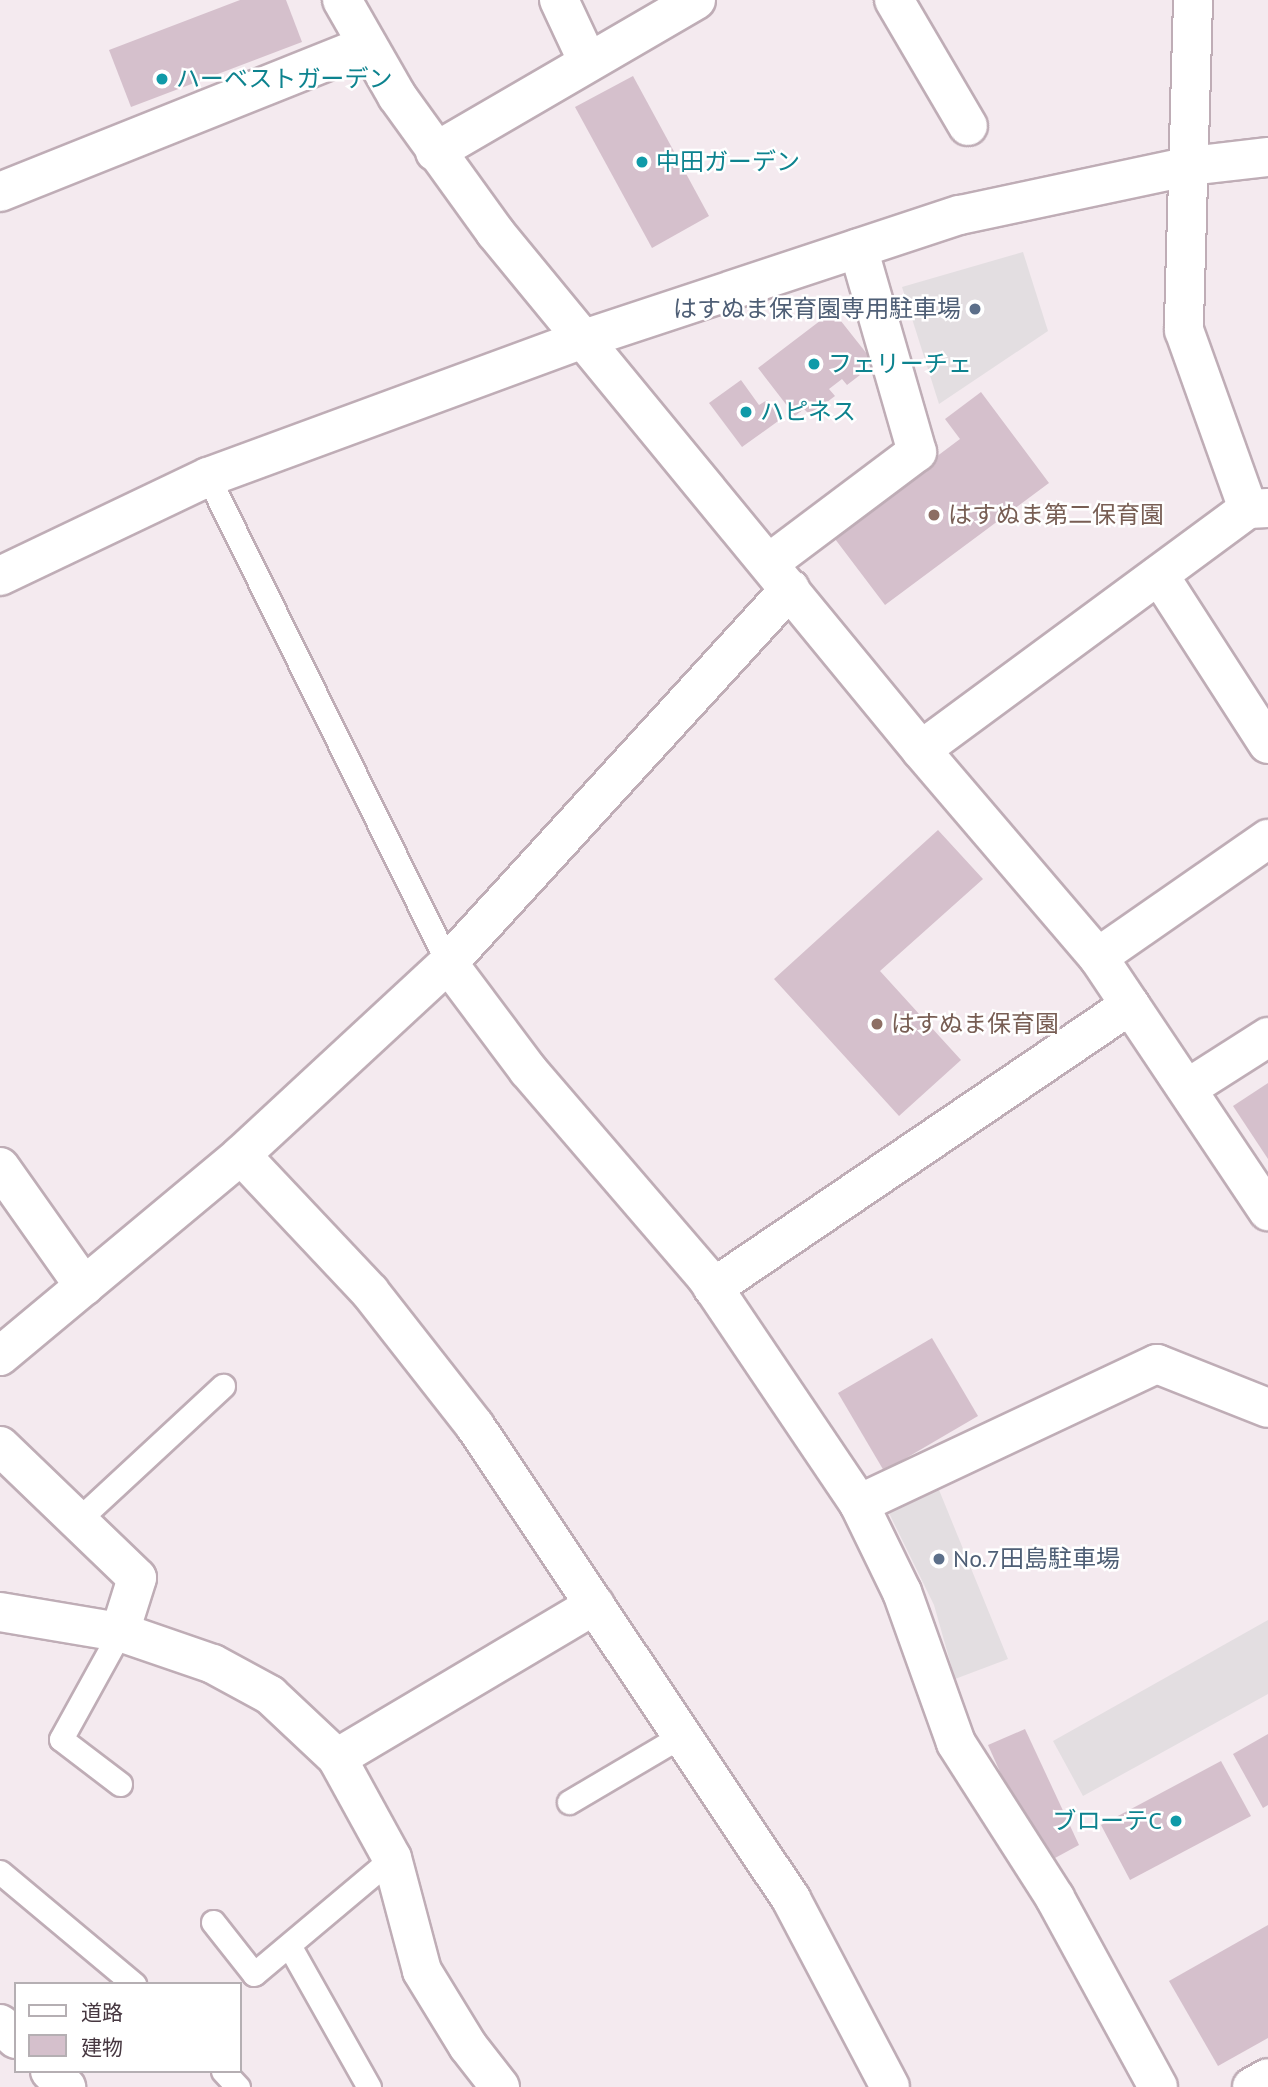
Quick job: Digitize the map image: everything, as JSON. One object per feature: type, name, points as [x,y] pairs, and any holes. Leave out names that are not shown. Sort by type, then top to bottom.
[{"type":"street","points":[[342,0],[435,152],[495,232],[921,750],[1098,957],[1268,1211]]},
{"type":"street","points":[[559,0],[588,62]]},
{"type":"street","points":[[435,152],[696,0]]},
{"type":"street","points":[[894,0],[968,126]]},
{"type":"street","points":[[921,750],[1159,575],[1258,509],[1184,330],[1193,0]]},
{"type":"street","points":[[0,192],[367,44]]},
{"type":"street","points":[[0,576],[208,477],[584,339],[858,248],[960,215],[1190,166],[1268,157]]},
{"type":"street","points":[[0,1356],[241,1154],[448,962],[779,576],[917,452],[858,248]]},
{"type":"street","points":[[1159,575],[1268,744]]},
{"type":"street","points":[[1098,957],[1268,839]]},
{"type":"street","points":[[448,962],[528,1070],[713,1288],[859,1504],[902,1592],[957,1743],[1055,1898],[1158,2087]]},
{"type":"street","points":[[713,1288],[1130,1005]]},
{"type":"street","points":[[1188,1088],[1268,1037]]},
{"type":"street","points":[[241,1154],[370,1293],[467,1415],[791,1899],[890,2087]]},
{"type":"street","points":[[0,1167],[84,1286]]},
{"type":"street","points":[[859,1504],[1157,1364],[1268,1408]]},
{"type":"street","points":[[0,1446],[137,1578],[120,1632]]},
{"type":"street","points":[[337,1758],[595,1605]]},
{"type":"street","points":[[0,1612],[120,1632],[213,1664],[270,1695],[337,1758],[392,1858],[422,1971],[468,2046],[500,2087]]},
{"type":"street","points":[[0,2024],[14,2037]]},
{"type":"street","points":[[52,2073],[66,2087]]},
{"type":"street","points":[[1252,2087],[1268,2078]]},
{"type":"lane","points":[[208,477],[448,962]]},
{"type":"lane","points":[[77,1521],[223,1386]]},
{"type":"lane","points":[[120,1632],[61,1739],[120,1784]]},
{"type":"lane","points":[[569,1802],[681,1736]]},
{"type":"lane","points":[[213,1922],[254,1974],[290,1947],[392,1858]]},
{"type":"lane","points":[[0,1872],[132,1982]]},
{"type":"lane","points":[[290,1947],[369,2087]]},
{"type":"lane","points":[[225,2073],[238,2087]]},
{"type":"shaded area","name":"はすぬま保育園専用駐車場","points":[[1023,252],[1048,331],[939,404],[902,287]]},
{"type":"shaded area","name":"No.7田島駐車場","points":[[937,1485],[1008,1659],[955,1679],[934,1605],[889,1513],[898,1500]]},
{"type":"shaded area","points":[[1268,1620],[1268,1694],[1083,1796],[1053,1741]]},
{"type":"building","name":"ハーベストガーデン","points":[[240,0],[286,0],[302,42],[131,107],[109,50]]},
{"type":"building","name":"中田ガーデン","points":[[633,76],[709,216],[652,248],[575,107]]},
{"type":"building","name":"フェリーチェ","points":[[833,311],[871,359],[856,371],[860,375],[847,385],[842,379],[829,389],[835,396],[810,415],[804,409],[795,416],[758,368]]},
{"type":"building","name":"ハピネス","points":[[741,380],[759,405],[767,400],[781,419],[742,447],[709,403]]},
{"type":"building","points":[[981,392],[1049,483],[885,605],[832,535],[960,439],[945,419]]},
{"type":"building","points":[[938,830],[983,879],[880,971],[961,1060],[899,1116],[774,979]]},
{"type":"building","points":[[1268,1083],[1268,1159],[1233,1106]]},
{"type":"building","points":[[932,1338],[978,1416],[884,1471],[838,1393]]},
{"type":"building","points":[[1025,1729],[1079,1845],[1055,1858],[1005,1783],[988,1745]]},
{"type":"building","points":[[1268,1734],[1268,1805],[1263,1808],[1233,1754]]},
{"type":"building","name":"ブローテC","points":[[1221,1761],[1251,1816],[1130,1880],[1101,1825]]},
{"type":"building","points":[[1268,1925],[1268,2038],[1218,2066],[1169,1981]]},
{"type":"place","name":"ハーベストガーデン","points":[[162,79]]},
{"type":"place","name":"中田ガーデン","points":[[642,162]]},
{"type":"place","name":"はすぬま保育園専用駐車場","points":[[975,309]]},
{"type":"place","name":"フェリーチェ","points":[[814,364]]},
{"type":"place","name":"ハピネス","points":[[746,412]]},
{"type":"place","name":"はすぬま第二保育園","points":[[934,515]]},
{"type":"place","name":"はすぬま保育園","points":[[877,1024]]},
{"type":"place","name":"No.7田島駐車場","points":[[939,1559]]},
{"type":"place","name":"ブローテC","points":[[1176,1821]]}]
